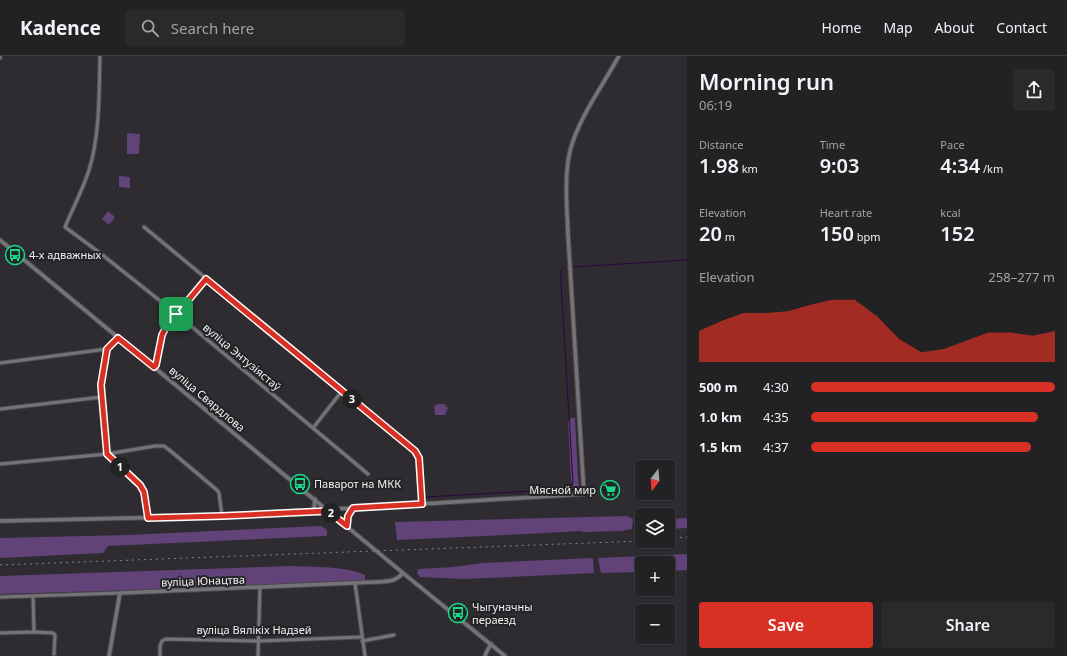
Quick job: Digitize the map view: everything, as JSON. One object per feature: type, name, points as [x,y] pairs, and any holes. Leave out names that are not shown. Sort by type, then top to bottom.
[{"type":"street","name":"вуліца Энтузіястаў","points":[[100,56],[98,114],[89,170],[64,227],[100,253],[176,314],[368,474]]},
{"type":"street","points":[[0,521],[222,516],[311,512],[335,509],[584,494],[568,234],[567,200],[569,160],[570,150],[588,109],[619,56]]},
{"type":"street","points":[[144,227],[415,451],[419,458],[422,504]]},
{"type":"street","name":"вуліца Свярдлова","points":[[0,240],[505,656]]},
{"type":"street","points":[[154,367],[156,365],[162,335],[166,327],[206,279]]},
{"type":"street","points":[[118,338],[107,349],[101,385],[107,454],[140,485],[144,492],[148,518]]},
{"type":"street","points":[[0,363],[107,349]]},
{"type":"street","points":[[313,428],[342,391]]},
{"type":"street","points":[[0,409],[102,397]]},
{"type":"street","points":[[0,464],[107,454],[155,446],[164,446],[217,490],[219,493],[222,516]]},
{"type":"street","points":[[311,512],[314,508],[315,499]]},
{"type":"street","points":[[347,526],[348,516],[353,508]]},
{"type":"street","name":"вуліца Юнацтва","points":[[0,597],[392,581],[397,579],[403,573]]},
{"type":"street","points":[[355,583],[365,656]]},
{"type":"street","points":[[258,656],[260,587]]},
{"type":"street","points":[[109,656],[120,593]]},
{"type":"street","points":[[34,596],[34,632]]},
{"type":"street","points":[[0,633],[53,633],[56,639],[54,654]]},
{"type":"street","name":"вуліца Вялікіх Надзей","points":[[160,656],[161,643],[164,640],[259,641],[362,639],[394,635]]},
{"type":"street","points":[[486,656],[491,644]]},
{"type":"shaded area","points":[[127,133],[140,134],[139,154],[127,154]]},
{"type":"shaded area","points":[[119,176],[130,177],[130,188],[119,187]]},
{"type":"shaded area","points":[[108,211],[115,217],[109,225],[102,219]]},
{"type":"shaded area","points":[[444,404],[448,408],[445,415],[435,415],[434,406]]},
{"type":"shaded area","points":[[575,418],[579,486],[575,488],[571,480],[568,422]]},
{"type":"shaded area","points":[[627,516],[633,519],[632,529],[621,531],[580,531],[397,540],[395,522]]},
{"type":"shaded area","points":[[687,518],[687,528],[675,529],[675,519]]},
{"type":"shaded area","points":[[321,526],[327,530],[326,536],[108,546],[103,553],[0,558],[0,538],[128,535]]},
{"type":"shaded area","points":[[687,554],[687,570],[675,571],[675,556],[642,556]]},
{"type":"shaded area","points":[[635,556],[635,572],[601,573],[598,558]]},
{"type":"shaded area","points":[[593,558],[594,573],[464,579],[420,577],[417,573],[418,569],[453,567],[483,563]]},
{"type":"shaded area","points":[[291,566],[349,570],[365,575],[365,579],[363,581],[0,594],[0,576]]},
{"type":"waterway","points":[[573,267],[687,260]]},
{"type":"waterway","points":[[426,497],[566,489],[571,487],[573,482],[561,285],[561,271],[565,267]]},
{"type":"railway","points":[[675,538],[687,537]]},
{"type":"railway","points":[[0,565],[635,541]]},
{"type":"place","name":"4-х адважных","points":[[15,255]]},
{"type":"place","name":"Паварот на МКК","points":[[300,484]]},
{"type":"place","name":"Мясной мир","points":[[610,490]]},
{"type":"place","name":"Чыгуначны пераезд","points":[[458,613]]},
{"type":"route","points":[[206,279],[415,451],[419,458],[422,504],[353,508],[348,516],[347,526],[328,511],[148,518],[144,492],[140,485],[107,454],[101,385],[107,349],[118,338],[154,367],[156,365],[162,335],[176,314],[206,279]]}]
